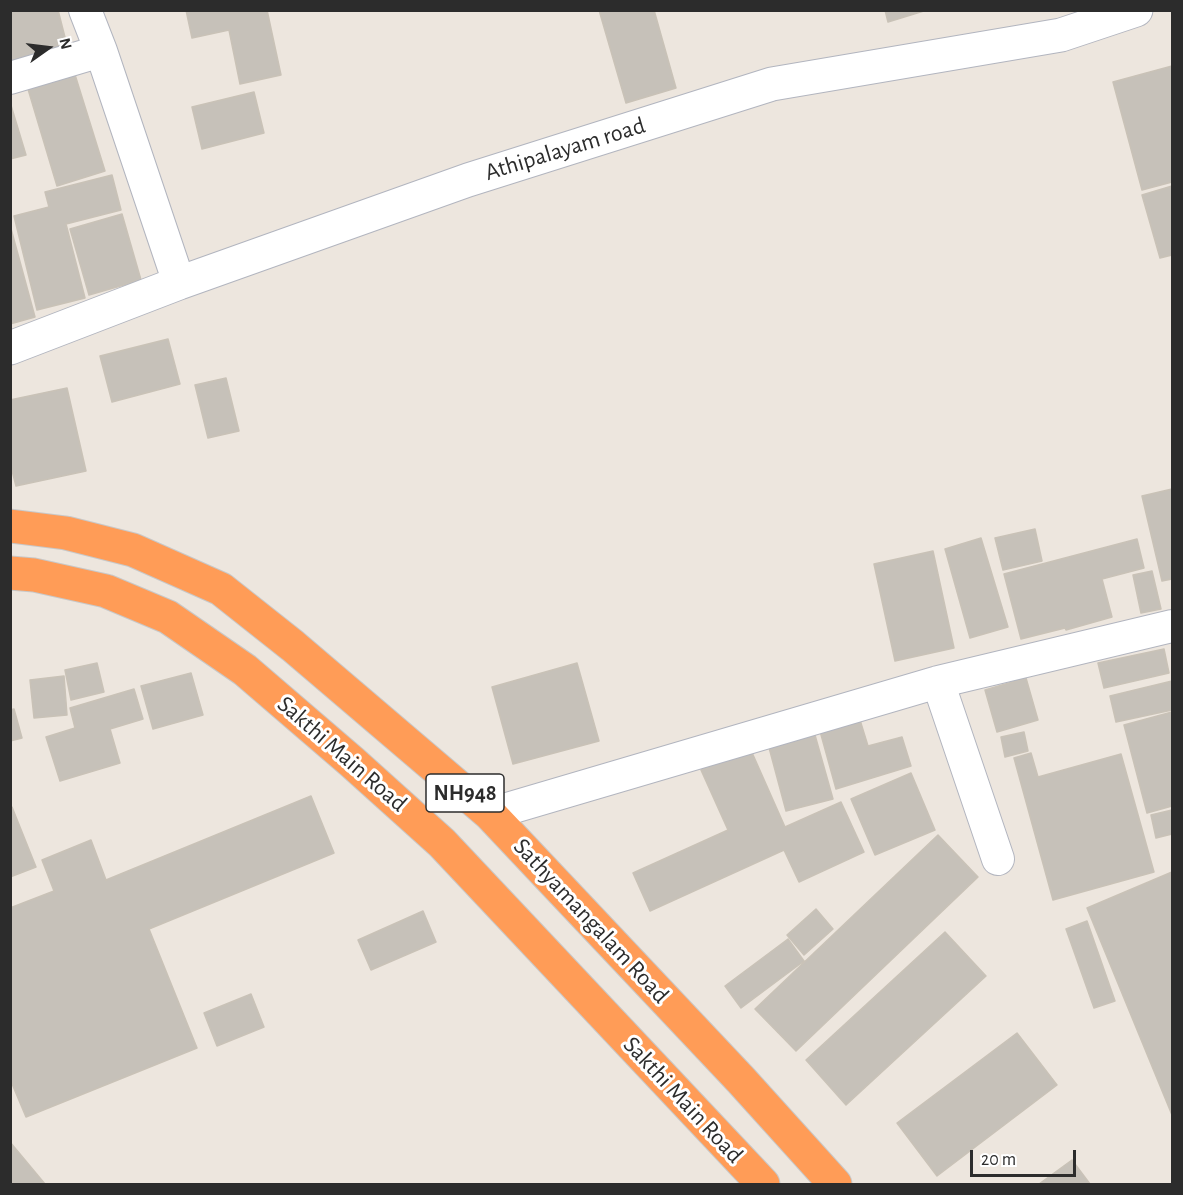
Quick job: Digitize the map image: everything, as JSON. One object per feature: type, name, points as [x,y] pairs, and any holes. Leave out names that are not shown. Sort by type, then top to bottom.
[{"type":"highway","name":"Sathyamangalam Road","points":[[10,526],[66,533],[134,550],[221,589],[293,645],[490,814],[741,1080],[835,1185]]},
{"type":"highway","name":"Sakthi Main Road","points":[[10,573],[34,574],[106,591],[168,617],[245,670],[442,843],[763,1185]]},
{"type":"street","points":[[85,10],[179,283]]},
{"type":"street","name":"Athipalayam road","points":[[10,348],[179,283],[468,180],[772,84],[1061,35],[1136,10]]},
{"type":"street","points":[[10,78],[101,51]]},
{"type":"street","points":[[490,814],[938,682],[1173,626]]},
{"type":"street","points":[[938,682],[998,859]]},
{"type":"building","points":[[10,10],[58,10],[69,53],[14,69],[10,56]]},
{"type":"building","points":[[186,10],[267,10],[281,75],[240,84],[229,30],[192,38]]},
{"type":"building","points":[[599,10],[654,10],[676,88],[626,103]]},
{"type":"building","points":[[885,10],[927,10],[888,22]]},
{"type":"building","points":[[72,65],[105,171],[57,186],[25,79]]},
{"type":"building","points":[[1172,66],[1172,182],[1142,190],[1113,82]]},
{"type":"building","points":[[254,92],[264,133],[202,149],[192,107]]},
{"type":"building","points":[[10,102],[26,155],[10,159]]},
{"type":"building","points":[[112,175],[121,210],[66,224],[85,298],[37,310],[14,216],[49,207],[45,192]]},
{"type":"building","points":[[1172,186],[1172,255],[1160,258],[1142,195]]},
{"type":"building","points":[[122,214],[141,280],[89,295],[70,229]]},
{"type":"building","points":[[10,225],[35,317],[10,324]]},
{"type":"building","points":[[168,339],[180,384],[112,402],[100,356]]},
{"type":"building","points":[[226,378],[239,431],[208,438],[195,385]]},
{"type":"building","points":[[67,388],[86,471],[16,486],[10,463],[10,400]]},
{"type":"building","points":[[1172,489],[1172,579],[1162,581],[1142,496]]},
{"type":"building","points":[[1035,529],[1042,561],[1003,570],[995,538]]},
{"type":"building","points":[[981,538],[1008,627],[970,638],[945,549]]},
{"type":"building","points":[[1137,539],[1144,568],[1102,579],[1112,617],[1066,630],[1065,628],[1021,639],[1004,574]]},
{"type":"building","points":[[933,551],[954,648],[895,661],[874,564]]},
{"type":"building","points":[[1152,571],[1161,609],[1141,613],[1133,575]]},
{"type":"building","points":[[1164,649],[1169,673],[1104,688],[1098,663]]},
{"type":"building","points":[[97,663],[104,692],[71,700],[65,670]]},
{"type":"building","points":[[577,663],[599,741],[513,764],[492,687]]},
{"type":"building","points":[[191,673],[203,715],[153,729],[141,686]]},
{"type":"building","points":[[64,676],[67,715],[34,718],[30,680]]},
{"type":"building","points":[[1026,678],[1038,720],[997,732],[985,690]]},
{"type":"building","points":[[1172,681],[1172,710],[1116,722],[1110,696]]},
{"type":"building","points":[[134,689],[143,719],[110,729],[120,763],[60,781],[46,737],[75,728],[70,708]]},
{"type":"building","points":[[14,709],[22,738],[10,741],[10,710]]},
{"type":"building","points":[[1172,712],[1172,806],[1147,813],[1124,725]]},
{"type":"building","points":[[860,720],[868,746],[902,737],[911,766],[836,789],[820,731]]},
{"type":"building","points":[[813,728],[833,799],[786,811],[767,740]]},
{"type":"building","points":[[1024,732],[1028,751],[1005,757],[1001,737]]},
{"type":"building","points":[[750,748],[785,827],[841,802],[864,852],[799,882],[784,850],[650,911],[633,873],[728,830],[701,770]]},
{"type":"building","points":[[1031,753],[1038,777],[1121,754],[1154,872],[1053,900],[1014,758]]},
{"type":"building","points":[[911,773],[935,830],[875,855],[851,799]]},
{"type":"building","points":[[311,796],[334,853],[149,929],[197,1048],[26,1117],[10,1079],[10,908],[54,891],[42,860],[91,840],[106,880]]},
{"type":"building","points":[[10,807],[12,807],[36,867],[10,877]]},
{"type":"building","points":[[1172,810],[1172,834],[1156,838],[1151,815]]},
{"type":"building","points":[[938,835],[978,877],[796,1051],[755,1009]]},
{"type":"building","points":[[1172,872],[1172,1115],[1087,908]]},
{"type":"building","points":[[816,909],[833,929],[804,955],[787,935]]},
{"type":"building","points":[[423,911],[436,942],[371,970],[358,940]]},
{"type":"building","points":[[1087,921],[1115,1001],[1094,1008],[1066,929]]},
{"type":"building","points":[[945,932],[986,976],[846,1105],[806,1060]]},
{"type":"building","points":[[788,939],[804,961],[741,1008],[725,986]]},
{"type":"building","points":[[251,994],[264,1027],[217,1046],[204,1013]]},
{"type":"building","points":[[1017,1033],[1057,1085],[937,1176],[897,1123]]},
{"type":"building","points":[[10,1142],[45,1184],[10,1184]]},
{"type":"building","points":[[1072,1160],[1090,1184],[1039,1184]]}]
